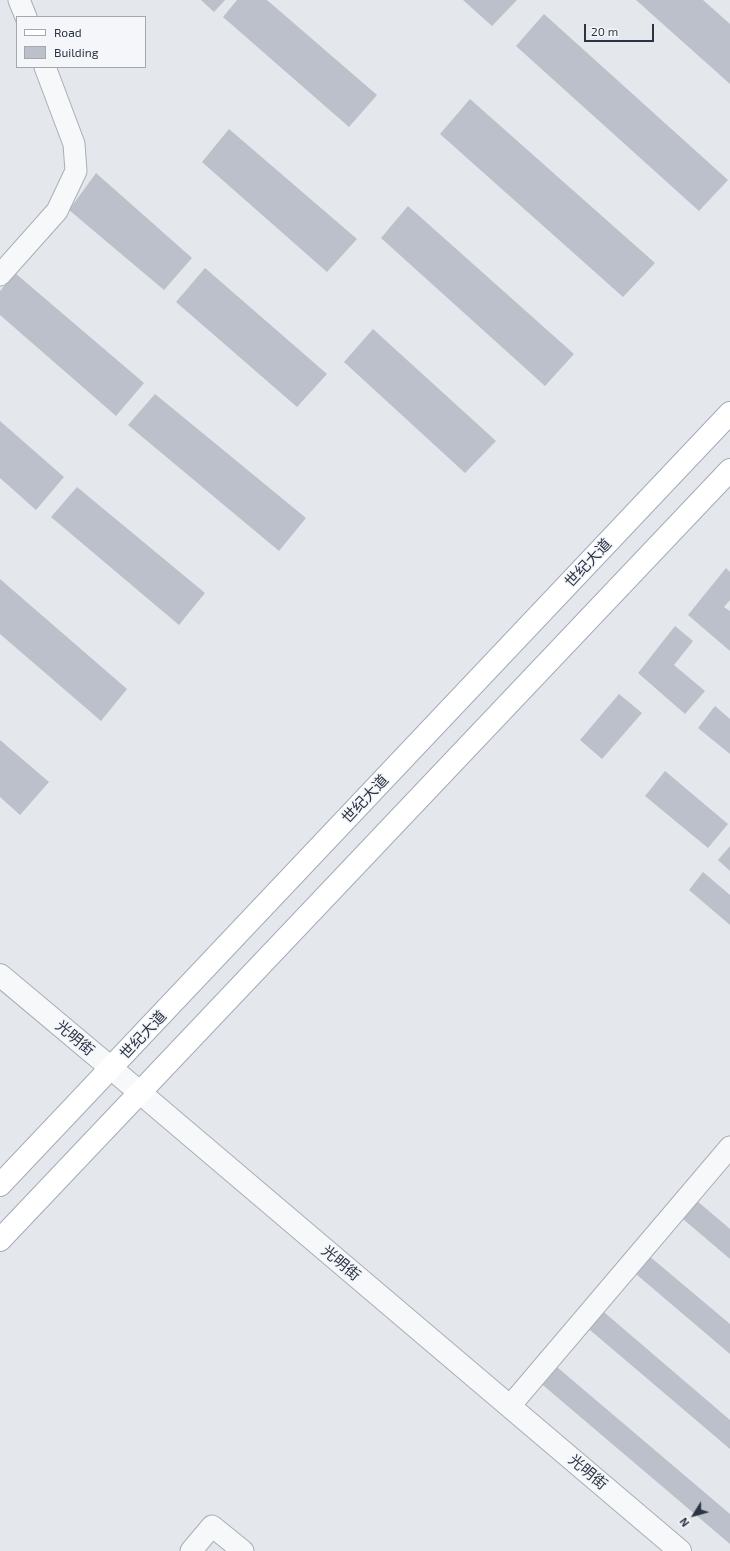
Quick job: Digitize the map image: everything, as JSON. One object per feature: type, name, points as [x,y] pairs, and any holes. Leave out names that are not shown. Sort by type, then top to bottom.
[{"type":"main road","name":"世纪大道","points":[[0,1185],[730,413]]},
{"type":"main road","points":[[0,1240],[730,470]]},
{"type":"street","points":[[19,0],[26,16]]},
{"type":"street","points":[[0,275],[57,210],[76,172],[74,144],[45,68]]},
{"type":"street","name":"光明街","points":[[0,975],[680,1551]]},
{"type":"street","points":[[510,1406],[730,1147]]},
{"type":"street","points":[[191,1551],[212,1526],[243,1551]]},
{"type":"building","points":[[201,0],[225,0],[214,12]]},
{"type":"building","points":[[237,0],[267,0],[377,95],[349,127],[223,17]]},
{"type":"building","points":[[463,0],[517,0],[492,26]]},
{"type":"building","points":[[636,0],[703,0],[730,24],[730,84]]},
{"type":"building","points":[[544,14],[728,180],[699,211],[516,46]]},
{"type":"building","points":[[470,99],[655,263],[623,297],[440,134]]},
{"type":"building","points":[[229,129],[357,239],[327,272],[202,162]]},
{"type":"building","points":[[96,173],[192,258],[164,290],[69,210]]},
{"type":"building","points":[[408,206],[574,354],[545,386],[381,238]]},
{"type":"building","points":[[205,268],[327,374],[297,407],[176,302]]},
{"type":"building","points":[[15,273],[144,383],[116,416],[0,315],[0,291]]},
{"type":"building","points":[[373,329],[496,441],[465,473],[344,362]]},
{"type":"building","points":[[155,394],[306,518],[279,551],[128,425]]},
{"type":"building","points":[[0,421],[64,477],[36,510],[0,478]]},
{"type":"building","points":[[77,487],[205,593],[179,625],[51,517]]},
{"type":"building","points":[[726,568],[730,572],[730,600],[724,607],[730,611],[730,651],[688,615]]},
{"type":"building","points":[[0,579],[127,689],[101,721],[0,634]]},
{"type":"building","points":[[675,626],[693,641],[674,665],[705,691],[685,714],[638,673]]},
{"type":"building","points":[[619,694],[642,713],[602,759],[580,740]]},
{"type":"building","points":[[715,706],[730,719],[730,754],[698,728]]},
{"type":"building","points":[[0,740],[49,782],[20,815],[0,797]]},
{"type":"building","points":[[665,771],[728,824],[708,848],[645,796]]},
{"type":"building","points":[[730,846],[730,871],[718,860]]},
{"type":"building","points":[[703,872],[730,895],[730,925],[689,890]]},
{"type":"building","points":[[683,1189],[730,1229],[730,1259],[670,1208]]},
{"type":"building","points":[[636,1245],[730,1324],[730,1354],[623,1263]]},
{"type":"building","points":[[591,1301],[730,1420],[730,1449],[577,1319]]},
{"type":"building","points":[[544,1356],[730,1514],[730,1544],[531,1375]]}]
